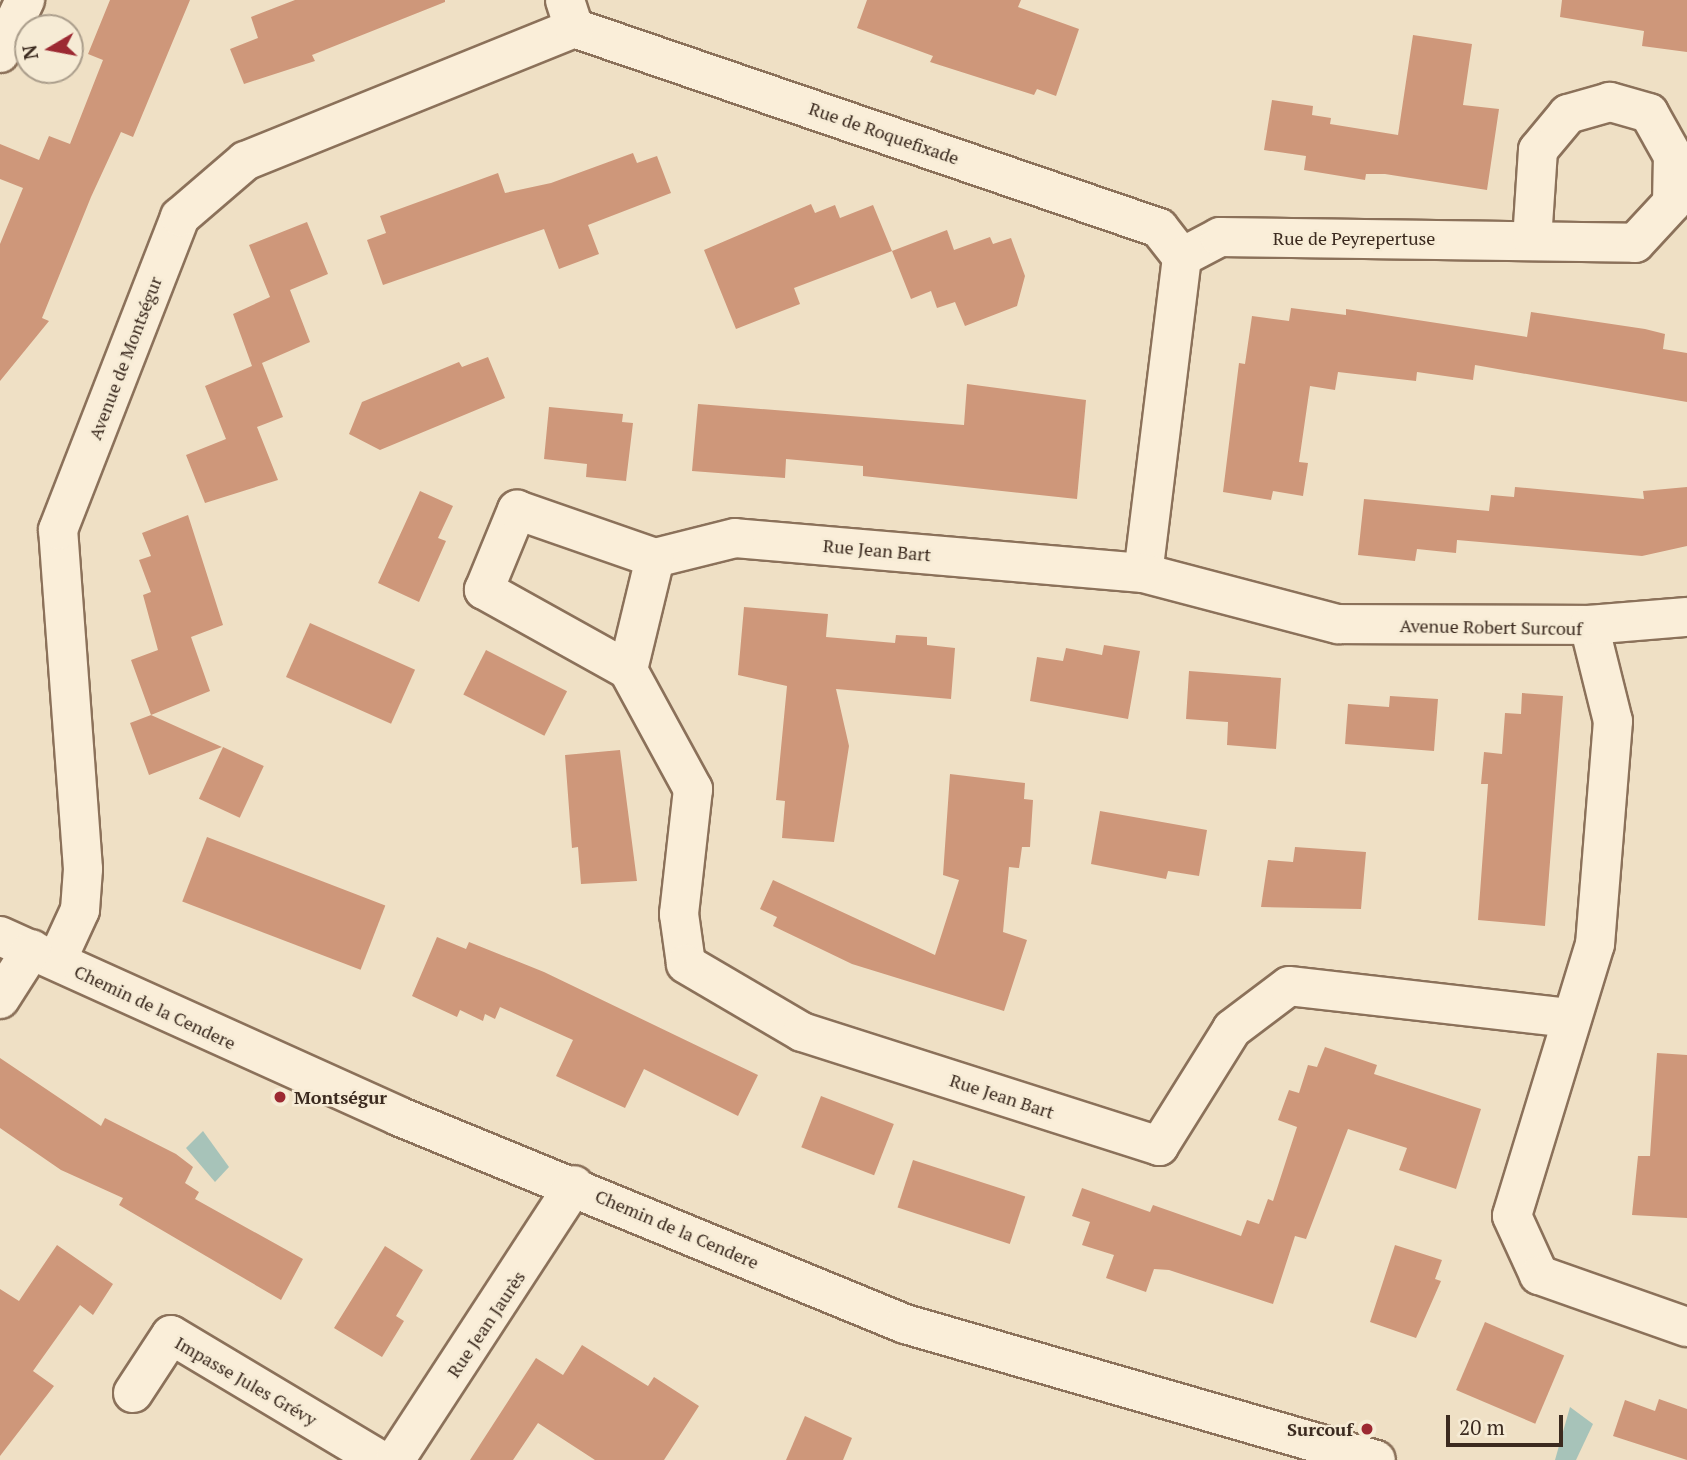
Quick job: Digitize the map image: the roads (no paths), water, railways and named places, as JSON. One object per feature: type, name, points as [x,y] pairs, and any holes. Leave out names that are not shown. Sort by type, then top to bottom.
[{"type":"street","points":[[0,53],[25,0]]},
{"type":"street","name":"Rue de Roquefixade","points":[[570,14],[1160,228],[1182,257]]},
{"type":"street","name":"Avenue de Montségur","points":[[0,999],[30,948],[80,910],[83,869],[58,530],[180,218],[245,161],[570,14]]},
{"type":"street","name":"Rue de Peyrepertuse","points":[[1182,257],[1220,237],[1532,240]]},
{"type":"street","points":[[1143,573],[1182,257]]},
{"type":"street","points":[[517,510],[655,558],[628,670],[484,590],[517,510]]},
{"type":"street","name":"Rue Jean Bart","points":[[655,558],[735,538],[1143,573]]},
{"type":"street","name":"Avenue Robert Surcouf","points":[[1143,573],[1338,624],[1589,625],[1613,720],[1595,944],[1570,1018],[1512,1216],[1539,1275],[1687,1328]]},
{"type":"street","points":[[1589,625],[1687,617]]},
{"type":"street","name":"Rue Jean Bart","points":[[628,670],[693,789],[679,914],[686,964],[802,1032],[1159,1146],[1232,1029],[1289,986],[1570,1018]]},
{"type":"street","name":"Chemin de la Cendere","points":[[30,948],[272,1062],[905,1324],[1376,1460]]},
{"type":"street","name":"Rue Jean Jaurès","points":[[395,1460],[574,1185]]},
{"type":"street","name":"Impasse Jules Grévy","points":[[133,1392],[171,1335],[380,1460]]},
{"type":"water","points":[[203,1131],[229,1167],[215,1182],[186,1148]]},
{"type":"water","points":[[1570,1407],[1593,1424],[1576,1460],[1555,1460]]},
{"type":"place","name":"Montségur","points":[[280,1097]]},
{"type":"place","name":"Surcouf","points":[[1367,1429]]}]
